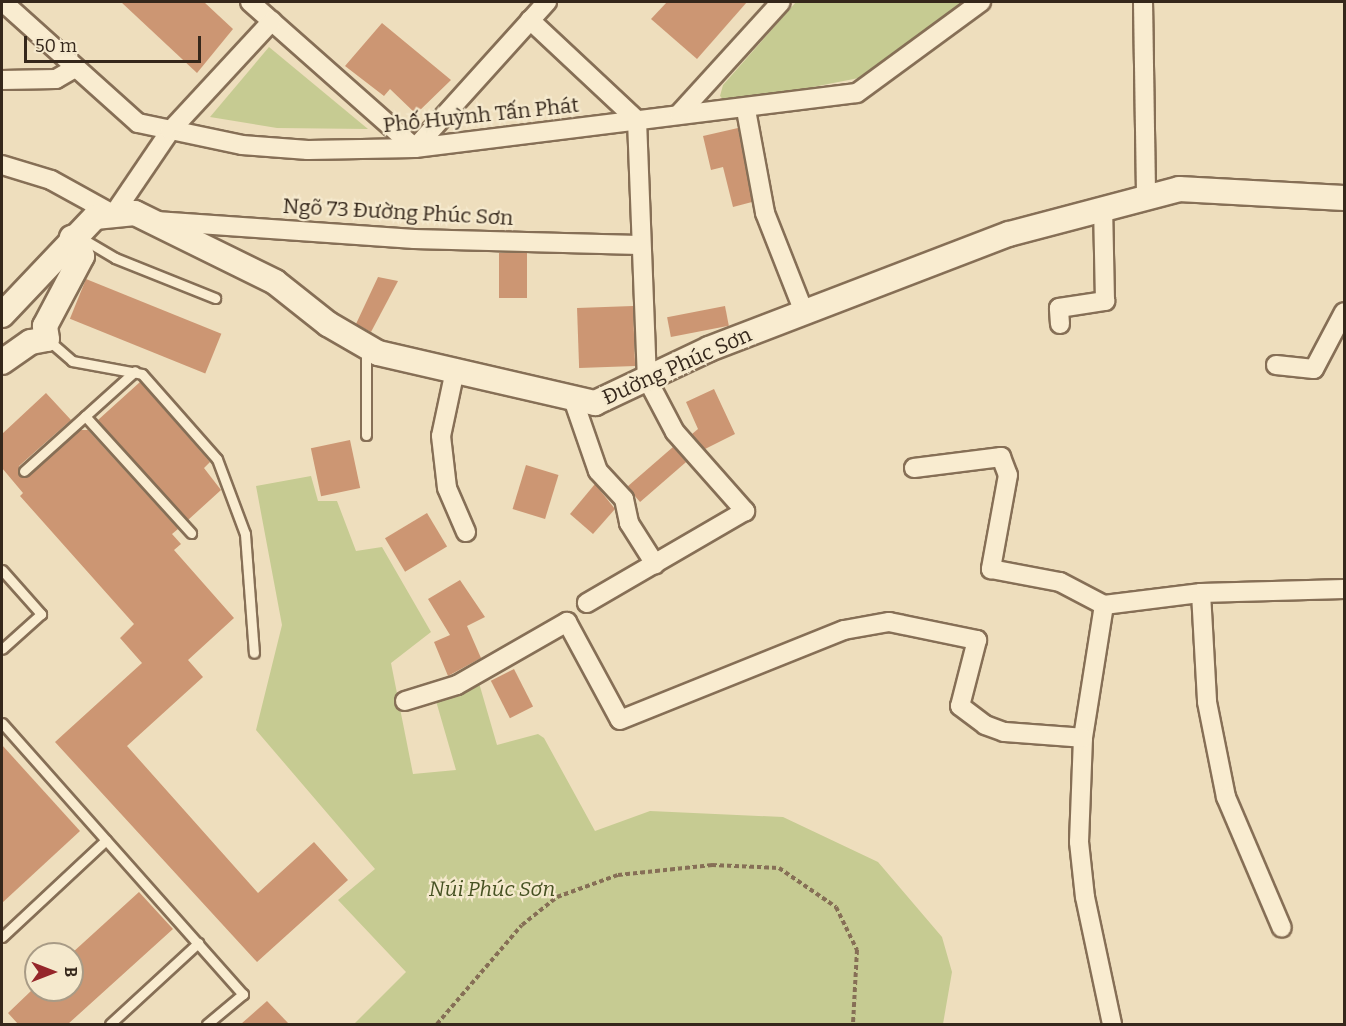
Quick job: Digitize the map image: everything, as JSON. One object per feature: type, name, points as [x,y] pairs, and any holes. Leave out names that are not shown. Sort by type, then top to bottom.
[{"type":"street","name":"Phố Huỳnh Tấn Phát","points":[[3,2],[131,118],[170,131],[275,148],[415,148],[679,114],[746,110],[857,93],[981,2]]},
{"type":"street","points":[[250,2],[415,148],[547,2]]},
{"type":"street","points":[[679,114],[781,2]]},
{"type":"street","points":[[1143,2],[1146,198]]},
{"type":"street","points":[[531,20],[638,120],[639,245],[647,379],[675,432],[744,511],[587,603]]},
{"type":"street","points":[[2,315],[74,236],[112,212],[170,131],[272,21]]},
{"type":"street","points":[[2,80],[56,79],[75,68]]},
{"type":"street","points":[[746,110],[765,213],[804,312]]},
{"type":"street","points":[[2,165],[51,180],[112,212]]},
{"type":"street","name":"Đường Phúc Sơn","points":[[112,212],[155,221],[275,282],[366,346],[398,361],[595,404],[647,379],[804,312],[1009,234],[1179,189],[1344,198]]},
{"type":"street","points":[[1060,324],[1059,308],[1105,301],[1103,209]]},
{"type":"street","name":"Ngõ 73 Đường Phúc Sơn","points":[[155,221],[414,239],[639,245]]},
{"type":"street","points":[[2,362],[31,342],[47,339],[45,326],[82,256],[74,236]]},
{"type":"street","points":[[1276,365],[1314,369],[1344,312]]},
{"type":"street","points":[[454,375],[441,436],[447,488],[466,532]]},
{"type":"street","points":[[573,399],[598,471],[624,499],[628,523],[655,564]]},
{"type":"street","points":[[914,468],[1001,457],[1008,475],[991,569],[1060,582],[1104,605],[1201,593],[1344,589]]},
{"type":"street","points":[[1201,593],[1207,702],[1226,797],[1282,928]]},
{"type":"street","points":[[1104,605],[1083,738],[1079,842],[1085,897],[1106,1023]]},
{"type":"street","points":[[405,701],[457,685],[567,622],[620,720],[844,630],[889,622],[977,640],[960,706],[985,725],[1004,732],[1083,738]]},
{"type":"lane","points":[[74,236],[115,258],[214,298]]},
{"type":"lane","points":[[47,339],[72,361],[135,370],[200,438],[223,471],[245,534],[254,652]]},
{"type":"lane","points":[[366,346],[366,435]]},
{"type":"lane","points":[[24,471],[135,370]]},
{"type":"lane","points":[[85,416],[191,533]]},
{"type":"lane","points":[[2,570],[41,614],[2,649]]},
{"type":"lane","points":[[2,723],[243,994],[207,1024]]},
{"type":"lane","points":[[2,936],[106,840]]},
{"type":"lane","points":[[110,1024],[198,943]]},
{"type":"path","points":[[437,1024],[522,925],[557,897],[618,875],[712,865],[779,868],[836,908],[857,950],[853,1024]]},
{"type":"green space","points":[[796,2],[966,2],[869,76],[727,104],[720,96],[723,85]]},
{"type":"green space","points":[[269,47],[368,129],[277,128],[210,117]]},
{"type":"green space","name":"Núi Phúc Sơn","points":[[311,476],[318,501],[337,501],[356,551],[382,547],[431,632],[391,663],[413,774],[456,770],[436,701],[479,683],[497,745],[538,734],[544,738],[595,831],[650,811],[783,817],[878,862],[942,937],[952,972],[943,1024],[354,1024],[406,972],[338,900],[375,869],[256,730],[282,625],[256,486]]},
{"type":"building","points":[[121,2],[204,2],[233,29],[197,73]]},
{"type":"building","points":[[667,2],[747,2],[697,59],[651,19]]},
{"type":"building","points":[[382,23],[451,80],[416,114],[390,89],[384,96],[345,66]]},
{"type":"building","points":[[738,128],[752,202],[733,207],[723,167],[711,170],[703,136]]},
{"type":"building","points":[[499,253],[527,253],[527,298],[499,298]]},
{"type":"building","points":[[378,277],[398,281],[371,332],[356,324]]},
{"type":"building","points":[[86,279],[221,334],[205,374],[70,319]]},
{"type":"building","points":[[633,306],[635,366],[579,368],[577,308]]},
{"type":"building","points":[[725,306],[729,326],[671,337],[667,317]]},
{"type":"building","points":[[140,382],[210,462],[204,468],[221,490],[188,520],[98,420]]},
{"type":"building","points":[[714,389],[735,434],[705,449],[692,434],[698,429],[686,402]]},
{"type":"building","points":[[46,393],[71,420],[19,466],[19,475],[28,476],[80,430],[88,430],[178,529],[172,534],[181,544],[174,550],[234,618],[188,660],[203,677],[127,746],[258,893],[314,842],[348,880],[257,962],[55,742],[142,663],[120,638],[134,624],[20,496],[23,493],[2,468],[2,434]]},
{"type":"building","points":[[350,440],[360,488],[321,496],[311,448]]},
{"type":"building","points":[[673,447],[686,462],[640,502],[627,487]]},
{"type":"building","points":[[526,465],[559,475],[545,519],[513,509]]},
{"type":"building","points":[[595,484],[615,509],[593,534],[570,514]]},
{"type":"building","points":[[427,513],[447,546],[405,572],[385,538]]},
{"type":"building","points":[[460,580],[485,617],[467,626],[481,658],[448,676],[434,642],[450,635],[428,599]]},
{"type":"building","points":[[514,669],[533,706],[510,718],[491,681]]},
{"type":"building","points":[[2,745],[80,831],[2,903]]},
{"type":"building","points":[[139,892],[173,929],[68,1024],[18,1024],[8,1013],[24,998],[24,1002],[84,1002],[84,942]]},
{"type":"building","points":[[267,1001],[289,1024],[241,1024]]}]
